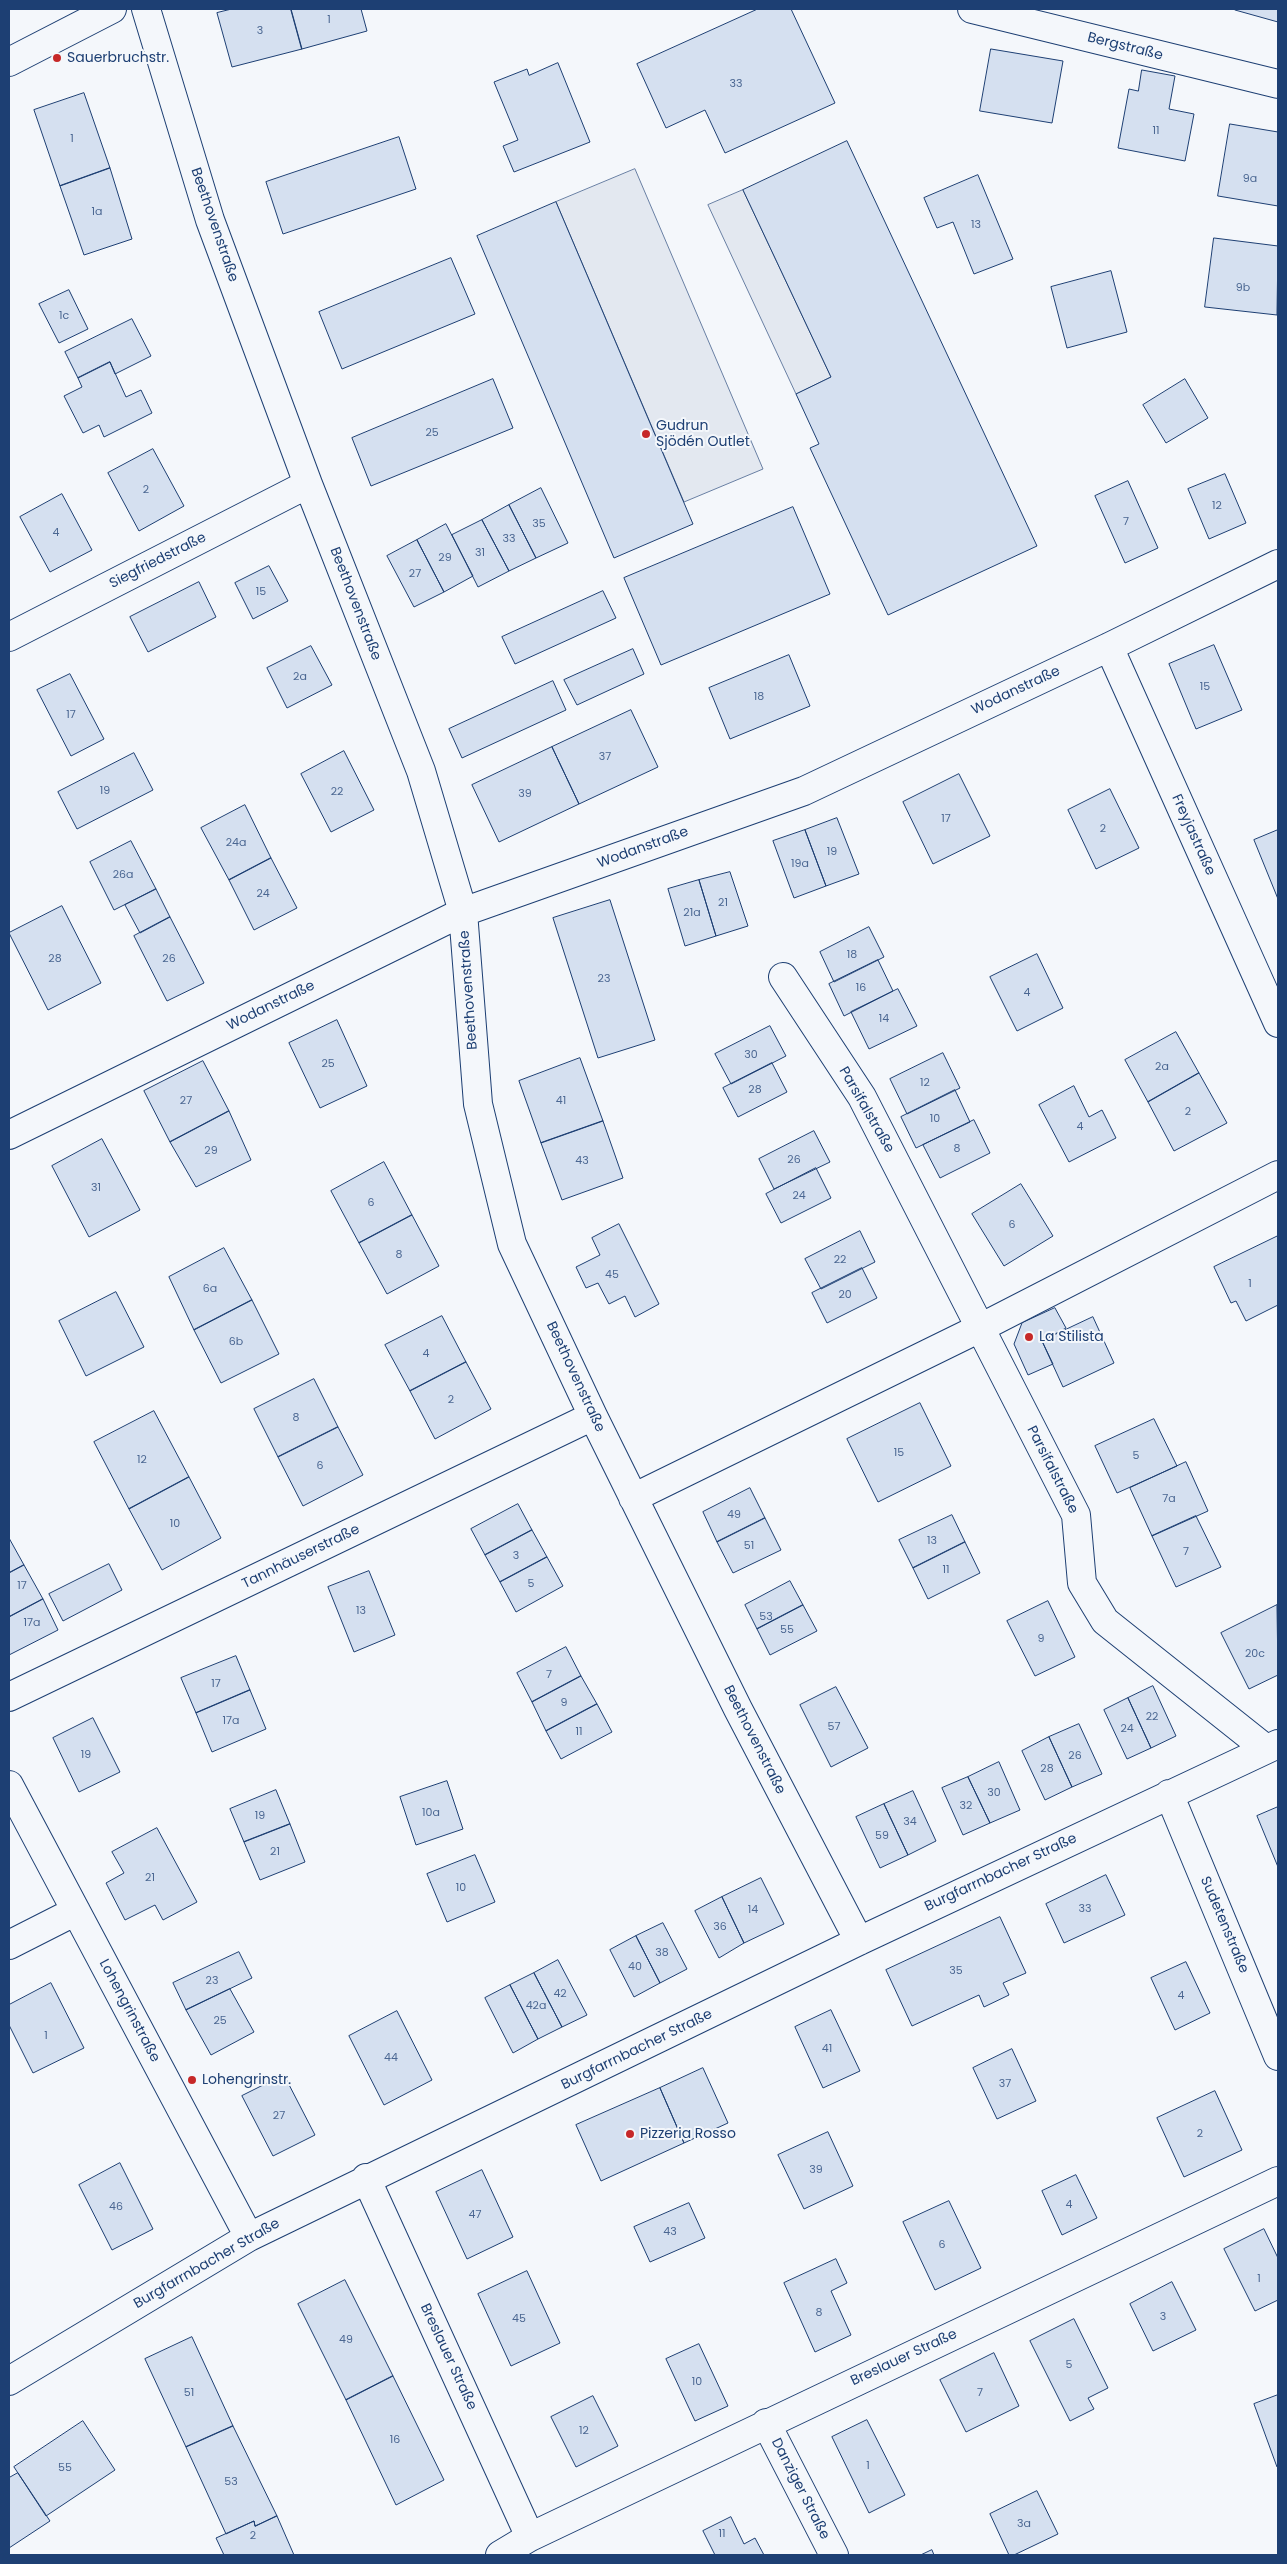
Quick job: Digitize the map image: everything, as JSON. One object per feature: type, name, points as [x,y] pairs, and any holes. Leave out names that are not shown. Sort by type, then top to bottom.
[{"type":"street","points":[[9,62],[112,9]]},
{"type":"street","name":"Beethovenstraße","points":[[146,9],[210,220],[308,484],[421,771],[463,912],[478,1104],[512,1244],[633,1498],[738,1708],[859,1941]]},
{"type":"street","name":"Bergstraße","points":[[972,9],[1278,84]]},
{"type":"street","name":"Siegfriedstraße","points":[[9,637],[308,484]]},
{"type":"street","name":"Wodanstraße","points":[[9,1135],[463,912],[804,791],[1278,564]]},
{"type":"street","name":"Freyjastraße","points":[[1108,647],[1278,1023]]},
{"type":"street","name":"Parsifalstraße","points":[[783,977],[862,1097],[1076,1516],[1082,1583],[1105,1621],[1272,1747]]},
{"type":"street","points":[[633,1498],[980,1328],[1278,1175]]},
{"type":"street","name":"Tannhäuserstraße","points":[[9,1697],[593,1416]]},
{"type":"street","name":"Burgfarrnbacher Straße","points":[[9,2381],[249,2237],[366,2178],[539,2098],[859,1941],[1272,1747]]},
{"type":"street","name":"Lohengrinstraße","points":[[9,1784],[249,2237]]},
{"type":"street","name":"Sudetenstraße","points":[[1169,1794],[1278,2056]]},
{"type":"street","points":[[9,1945],[76,1911]]},
{"type":"street","name":"Breslauer Straße","points":[[366,2178],[530,2536]]},
{"type":"street","name":"Breslauer Straße","points":[[500,2555],[530,2536],[1278,2181]]},
{"type":"street","name":"Danziger Straße","points":[[766,2423],[834,2555]]},
{"type":"shaded area","points":[[635,169],[763,469],[684,502],[556,202]]},
{"type":"shaded area","points":[[743,190],[831,377],[796,394],[708,205]]},
{"type":"building","points":[[232,9],[291,9],[302,49],[232,67],[217,13]]},
{"type":"building","points":[[291,9],[361,9],[367,31],[302,49]]},
{"type":"building","points":[[758,9],[791,9],[835,103],[725,153],[705,110],[666,128],[637,64]]},
{"type":"building","points":[[1278,9],[1278,22],[1235,10]]},
{"type":"building","points":[[991,49],[1063,61],[1052,123],[980,111]]},
{"type":"building","points":[[558,63],[590,142],[514,172],[503,146],[518,140],[494,82],[527,69],[529,75]]},
{"type":"building","points":[[1142,70],[1175,76],[1169,109],[1194,114],[1185,161],[1118,148],[1129,89],[1138,91]]},
{"type":"building","points":[[84,93],[110,168],[60,186],[34,110]]},
{"type":"building","points":[[1230,124],[1278,132],[1278,206],[1218,196]]},
{"type":"building","points":[[399,137],[416,189],[283,234],[266,182]]},
{"type":"building","points":[[847,141],[1037,546],[888,615],[810,448],[819,444],[796,394],[831,377],[743,190]]},
{"type":"building","points":[[110,168],[132,239],[84,255],[60,186]]},
{"type":"building","points":[[978,175],[1013,259],[974,274],[953,222],[937,228],[924,198]]},
{"type":"building","points":[[556,202],[693,524],[614,558],[477,236]]},
{"type":"building","points":[[1214,238],[1278,246],[1277,315],[1205,307]]},
{"type":"building","points":[[451,258],[475,314],[342,369],[319,312]]},
{"type":"building","points":[[1111,271],[1127,332],[1067,348],[1051,287]]},
{"type":"building","points":[[69,290],[88,329],[59,343],[39,304]]},
{"type":"building","points":[[132,319],[151,356],[115,374],[110,362],[78,378],[65,352]]},
{"type":"building","points":[[110,362],[126,397],[141,390],[152,413],[104,437],[99,425],[83,433],[64,396],[82,387],[78,378]]},
{"type":"building","points":[[493,379],[513,428],[371,486],[352,438]]},
{"type":"building","points":[[1185,379],[1208,418],[1166,443],[1143,405]]},
{"type":"building","points":[[153,449],[184,506],[139,531],[108,473]]},
{"type":"building","points":[[1225,474],[1246,523],[1209,539],[1188,489]]},
{"type":"building","points":[[1128,481],[1158,548],[1125,563],[1095,496]]},
{"type":"building","points":[[541,488],[568,543],[536,558],[509,505]]},
{"type":"building","points":[[62,494],[92,550],[50,572],[20,517]]},
{"type":"building","points":[[509,505],[536,558],[509,571],[482,520]]},
{"type":"building","points":[[793,507],[830,594],[661,665],[624,578]]},
{"type":"building","points":[[482,520],[509,571],[478,587],[452,535]]},
{"type":"building","points":[[446,524],[473,576],[444,592],[417,540]]},
{"type":"building","points":[[417,540],[444,592],[414,607],[387,556]]},
{"type":"building","points":[[269,566],[288,601],[253,619],[235,583]]},
{"type":"building","points":[[199,582],[216,617],[148,652],[130,617]]},
{"type":"building","points":[[603,591],[616,618],[515,664],[502,637]]},
{"type":"building","points":[[1214,645],[1242,710],[1196,729],[1169,664]]},
{"type":"building","points":[[311,646],[332,685],[287,708],[267,668]]},
{"type":"building","points":[[633,649],[644,674],[577,705],[564,680]]},
{"type":"building","points":[[789,655],[810,706],[730,739],[709,688]]},
{"type":"building","points":[[70,674],[104,739],[71,756],[37,690]]},
{"type":"building","points":[[553,681],[566,710],[462,758],[449,729]]},
{"type":"building","points":[[631,710],[658,767],[579,804],[552,747]]},
{"type":"building","points":[[552,747],[579,804],[499,842],[472,785]]},
{"type":"building","points":[[344,751],[374,810],[331,832],[301,774]]},
{"type":"building","points":[[134,753],[153,790],[77,829],[58,792]]},
{"type":"building","points":[[959,774],[990,836],[933,864],[903,802]]},
{"type":"building","points":[[1110,789],[1139,848],[1096,869],[1068,810]]},
{"type":"building","points":[[245,805],[271,858],[229,880],[201,828]]},
{"type":"building","points":[[837,818],[859,874],[826,886],[805,830]]},
{"type":"building","points":[[805,830],[826,886],[794,898],[773,841]]},
{"type":"building","points":[[1278,830],[1278,899],[1254,840]]},
{"type":"building","points":[[131,841],[156,889],[114,910],[90,862]]},
{"type":"building","points":[[271,858],[297,908],[254,930],[229,880]]},
{"type":"building","points":[[730,872],[748,926],[716,936],[699,880]]},
{"type":"building","points":[[699,880],[716,936],[685,946],[668,889]]},
{"type":"building","points":[[156,889],[170,917],[140,933],[125,905]]},
{"type":"building","points":[[610,900],[655,1040],[598,1058],[553,918]]},
{"type":"building","points":[[62,906],[101,983],[48,1010],[9,933]]},
{"type":"building","points":[[170,917],[204,983],[167,1001],[134,936]]},
{"type":"building","points":[[869,927],[884,957],[834,982],[820,952]]},
{"type":"building","points":[[1037,954],[1063,1008],[1017,1031],[990,977]]},
{"type":"building","points":[[878,960],[893,991],[844,1016],[829,984]]},
{"type":"building","points":[[898,989],[917,1026],[869,1049],[851,1012]]},
{"type":"building","points":[[337,1020],[367,1086],[320,1108],[289,1043]]},
{"type":"building","points":[[770,1026],[786,1056],[731,1084],[715,1054]]},
{"type":"building","points":[[1176,1032],[1199,1073],[1148,1102],[1125,1060]]},
{"type":"building","points":[[943,1053],[960,1088],[907,1114],[890,1079]]},
{"type":"building","points":[[580,1058],[603,1121],[541,1143],[519,1081]]},
{"type":"building","points":[[203,1061],[229,1111],[170,1142],[144,1091]]},
{"type":"building","points":[[772,1063],[787,1092],[738,1117],[723,1088]]},
{"type":"building","points":[[1199,1073],[1227,1123],[1174,1151],[1148,1102]]},
{"type":"building","points":[[1074,1086],[1089,1117],[1102,1110],[1116,1138],[1069,1162],[1039,1105]]},
{"type":"building","points":[[955,1090],[970,1122],[916,1148],[901,1117]]},
{"type":"building","points":[[229,1111],[251,1160],[196,1187],[170,1142]]},
{"type":"building","points":[[974,1120],[990,1153],[940,1178],[923,1145]]},
{"type":"building","points":[[603,1121],[623,1178],[562,1200],[541,1143]]},
{"type":"building","points":[[814,1131],[830,1162],[774,1189],[759,1159]]},
{"type":"building","points":[[102,1139],[140,1210],[89,1237],[52,1166]]},
{"type":"building","points":[[384,1162],[412,1215],[359,1243],[331,1191]]},
{"type":"building","points":[[816,1168],[831,1198],[781,1223],[766,1194]]},
{"type":"building","points":[[1021,1184],[1053,1236],[1004,1266],[972,1214]]},
{"type":"building","points":[[412,1215],[439,1266],[387,1294],[359,1243]]},
{"type":"building","points":[[619,1224],[659,1304],[635,1317],[625,1296],[609,1304],[598,1283],[586,1288],[576,1267],[600,1255],[592,1238]]},
{"type":"building","points":[[860,1231],[875,1262],[821,1289],[805,1259]]},
{"type":"building","points":[[1278,1236],[1278,1305],[1246,1321],[1236,1301],[1231,1303],[1214,1267]]},
{"type":"building","points":[[224,1248],[252,1300],[194,1330],[169,1277]]},
{"type":"building","points":[[862,1268],[877,1298],[827,1323],[812,1293]]},
{"type":"building","points":[[116,1292],[144,1347],[86,1376],[59,1321]]},
{"type":"building","points":[[252,1300],[279,1354],[221,1383],[194,1330]]},
{"type":"building","points":[[1055,1308],[1066,1328],[1042,1341],[1053,1364],[1028,1375],[1014,1344],[1022,1323]]},
{"type":"building","points":[[442,1316],[466,1362],[410,1391],[385,1345]]},
{"type":"building","points":[[1093,1317],[1114,1363],[1063,1387],[1042,1341]]},
{"type":"building","points":[[466,1362],[491,1409],[435,1439],[410,1391]]},
{"type":"building","points":[[314,1379],[338,1427],[278,1457],[254,1409]]},
{"type":"building","points":[[920,1403],[951,1466],[878,1502],[847,1439]]},
{"type":"building","points":[[154,1411],[189,1477],[129,1509],[94,1442]]},
{"type":"building","points":[[1154,1419],[1177,1466],[1117,1493],[1095,1446]]},
{"type":"building","points":[[338,1427],[363,1475],[303,1506],[278,1457]]},
{"type":"building","points":[[1186,1462],[1208,1511],[1152,1536],[1130,1488]]},
{"type":"building","points":[[189,1477],[221,1538],[162,1570],[129,1509]]},
{"type":"building","points":[[750,1488],[765,1518],[717,1542],[703,1512]]},
{"type":"building","points":[[518,1504],[532,1530],[485,1555],[471,1529]]},
{"type":"building","points":[[952,1515],[965,1542],[913,1568],[899,1540]]},
{"type":"building","points":[[1196,1516],[1221,1567],[1176,1587],[1152,1536]]},
{"type":"building","points":[[765,1518],[781,1550],[733,1573],[717,1542]]},
{"type":"building","points":[[532,1530],[547,1557],[500,1582],[485,1555]]},
{"type":"building","points":[[9,1538],[24,1565],[9,1573]]},
{"type":"building","points":[[965,1542],[980,1573],[928,1599],[913,1568]]},
{"type":"building","points":[[547,1557],[563,1586],[516,1612],[500,1582]]},
{"type":"building","points":[[109,1564],[122,1590],[63,1621],[49,1594]]},
{"type":"building","points":[[24,1565],[43,1599],[9,1617],[9,1573]]},
{"type":"building","points":[[369,1571],[395,1635],[354,1652],[328,1587]]},
{"type":"building","points":[[790,1581],[803,1605],[757,1629],[745,1605]]},
{"type":"building","points":[[43,1599],[58,1630],[9,1655],[9,1617]]},
{"type":"building","points":[[1048,1601],[1075,1657],[1035,1676],[1007,1621]]},
{"type":"building","points":[[803,1605],[817,1631],[770,1655],[757,1629]]},
{"type":"building","points":[[1277,1605],[1278,1675],[1249,1689],[1221,1633]]},
{"type":"building","points":[[566,1647],[581,1676],[532,1702],[517,1673]]},
{"type":"building","points":[[236,1656],[250,1690],[196,1713],[181,1678]]},
{"type":"building","points":[[581,1676],[597,1704],[546,1731],[532,1702]]},
{"type":"building","points":[[1153,1686],[1176,1736],[1151,1748],[1128,1698]]},
{"type":"building","points":[[836,1687],[868,1748],[831,1767],[800,1705]]},
{"type":"building","points":[[250,1690],[266,1729],[212,1752],[196,1713]]},
{"type":"building","points":[[1128,1698],[1151,1748],[1127,1759],[1104,1710]]},
{"type":"building","points":[[597,1704],[612,1732],[561,1759],[546,1731]]},
{"type":"building","points":[[93,1718],[120,1772],[79,1792],[53,1738]]},
{"type":"building","points":[[1079,1724],[1102,1774],[1072,1787],[1049,1737]]},
{"type":"building","points":[[1049,1737],[1072,1787],[1045,1800],[1022,1751]]},
{"type":"building","points":[[999,1762],[1020,1810],[990,1823],[968,1777]]},
{"type":"building","points":[[968,1777],[990,1823],[963,1835],[942,1788]]},
{"type":"building","points":[[447,1781],[463,1829],[416,1845],[400,1797]]},
{"type":"building","points":[[276,1790],[290,1824],[244,1842],[230,1809]]},
{"type":"building","points":[[913,1791],[936,1841],[908,1855],[884,1804]]},
{"type":"building","points":[[884,1804],[908,1855],[880,1868],[856,1817]]},
{"type":"building","points":[[1278,1807],[1278,1867],[1257,1816]]},
{"type":"building","points":[[290,1824],[305,1862],[260,1880],[244,1842]]},
{"type":"building","points":[[157,1828],[197,1902],[163,1920],[155,1905],[125,1920],[106,1883],[124,1873],[112,1852]]},
{"type":"building","points":[[475,1855],[495,1902],[447,1922],[427,1874]]},
{"type":"building","points":[[1106,1875],[1125,1915],[1064,1943],[1046,1904]]},
{"type":"building","points":[[761,1878],[784,1924],[744,1943],[722,1897]]},
{"type":"building","points":[[722,1897],[744,1943],[719,1958],[695,1911]]},
{"type":"building","points":[[1000,1917],[1026,1973],[1003,1983],[1009,1995],[984,2007],[979,1995],[912,2026],[886,1970]]},
{"type":"building","points":[[663,1923],[687,1969],[660,1983],[636,1936]]},
{"type":"building","points":[[636,1936],[660,1983],[634,1997],[610,1950]]},
{"type":"building","points":[[239,1952],[252,1978],[186,2010],[173,1983]]},
{"type":"building","points":[[558,1960],[587,2015],[562,2027],[534,1973]]},
{"type":"building","points":[[1186,1962],[1210,2013],[1175,2030],[1151,1978]]},
{"type":"building","points":[[534,1973],[562,2027],[538,2039],[510,1985]]},
{"type":"building","points":[[51,1983],[84,2048],[33,2073],[9,2025],[9,2005]]},
{"type":"building","points":[[510,1985],[538,2039],[513,2053],[485,1998]]},
{"type":"building","points":[[230,1989],[254,2032],[211,2055],[186,2010]]},
{"type":"building","points":[[831,2010],[860,2071],[823,2088],[795,2027]]},
{"type":"building","points":[[397,2011],[432,2080],[384,2105],[349,2036]]},
{"type":"building","points":[[1012,2049],[1036,2101],[997,2119],[973,2068]]},
{"type":"building","points":[[703,2068],[728,2123],[684,2143],[660,2088]]},
{"type":"building","points":[[284,2075],[315,2135],[273,2156],[242,2096]]},
{"type":"building","name":"Pizzeria Rosso","points":[[660,2088],[684,2143],[601,2181],[576,2125]]},
{"type":"building","points":[[1215,2091],[1242,2150],[1184,2177],[1157,2118]]},
{"type":"building","points":[[828,2132],[853,2186],[804,2209],[778,2155]]},
{"type":"building","points":[[120,2163],[153,2229],[112,2250],[79,2185]]},
{"type":"building","points":[[482,2170],[513,2237],[467,2259],[436,2192]]},
{"type":"building","points":[[1076,2175],[1097,2218],[1062,2235],[1042,2191]]},
{"type":"building","points":[[949,2201],[981,2268],[935,2290],[903,2222]]},
{"type":"building","points":[[689,2203],[705,2238],[650,2262],[634,2227]]},
{"type":"building","points":[[1264,2229],[1278,2258],[1278,2300],[1255,2311],[1224,2249]]},
{"type":"building","points":[[836,2259],[847,2283],[831,2291],[851,2335],[815,2352],[784,2283]]},
{"type":"building","points":[[527,2271],[560,2343],[511,2366],[478,2294]]},
{"type":"building","points":[[345,2280],[393,2376],[346,2400],[298,2304]]},
{"type":"building","points":[[1172,2282],[1196,2330],[1153,2351],[1130,2304]]},
{"type":"building","points":[[1074,2319],[1108,2388],[1088,2398],[1094,2409],[1070,2421],[1030,2341]]},
{"type":"building","points":[[192,2337],[233,2426],[186,2447],[145,2359]]},
{"type":"building","points":[[699,2344],[728,2406],[695,2421],[666,2359]]},
{"type":"building","points":[[994,2353],[1019,2406],[966,2432],[940,2380]]},
{"type":"building","points":[[393,2376],[444,2480],[396,2505],[346,2400]]},
{"type":"building","points":[[1278,2395],[1278,2467],[1277,2467],[1254,2404]]},
{"type":"building","points":[[593,2396],[618,2446],[576,2467],[551,2417]]},
{"type":"building","points":[[867,2420],[905,2495],[869,2513],[832,2437]]},
{"type":"building","points":[[83,2421],[115,2470],[46,2516],[14,2467]]},
{"type":"building","points":[[233,2426],[277,2516],[255,2526],[254,2521],[226,2534],[186,2447]]},
{"type":"building","points":[[18,2473],[50,2521],[9,2548],[9,2478]]},
{"type":"building","points":[[1037,2491],[1058,2534],[1014,2555],[1009,2555],[990,2514]]},
{"type":"building","points":[[277,2516],[294,2555],[224,2555],[216,2538],[254,2521],[255,2526]]},
{"type":"building","points":[[731,2517],[744,2544],[755,2538],[764,2555],[715,2555],[703,2531]]},
{"type":"building","points":[[932,2550],[934,2555],[921,2555]]},
{"type":"place","name":"Sauerbruchstr.","points":[[57,58]]},
{"type":"place","name":"Gudrun Sjödén Outlet","points":[[646,434]]},
{"type":"place","name":"La Stilista","points":[[1029,1337]]},
{"type":"place","name":"Lohengrinstr.","points":[[192,2080]]},
{"type":"place","name":"Pizzeria Rosso","points":[[630,2134]]}]
